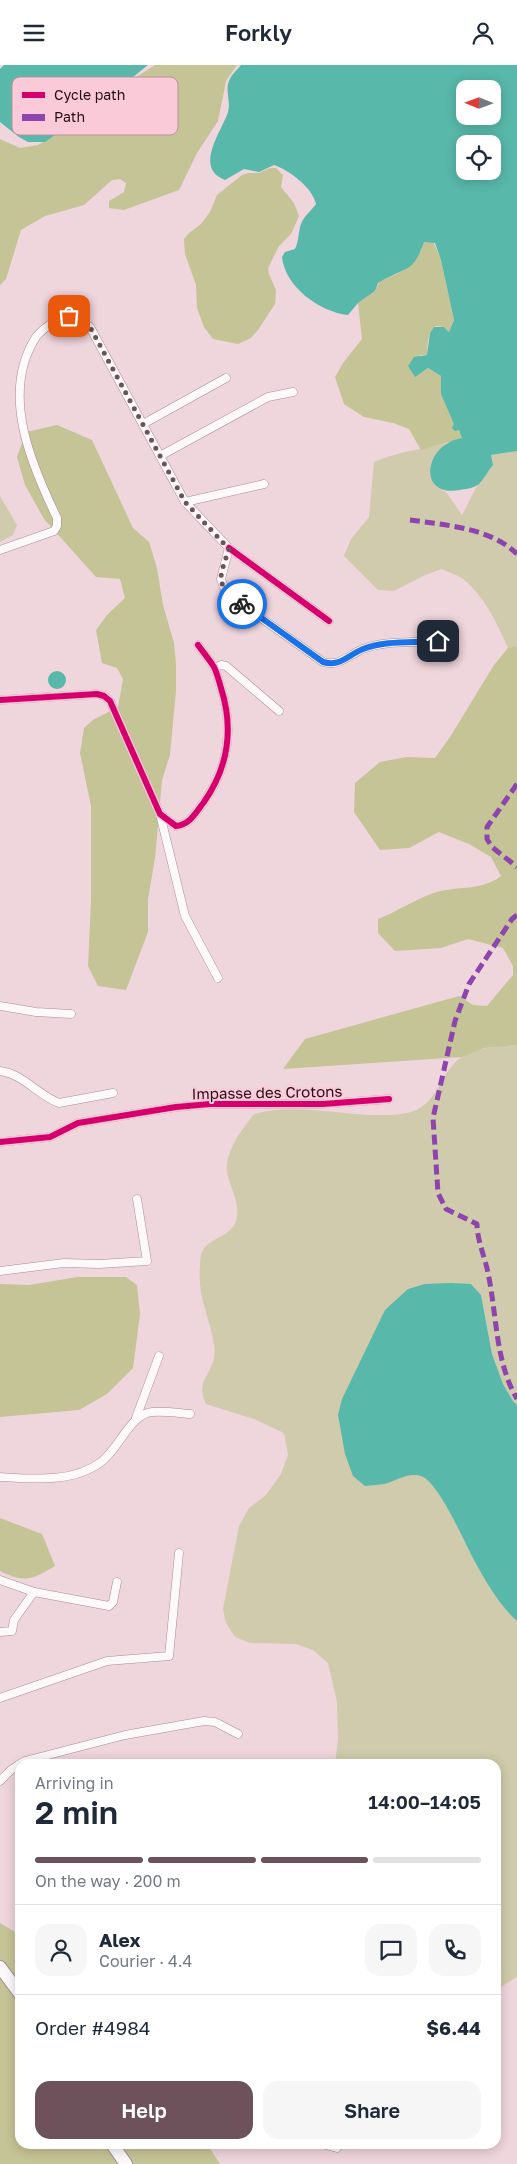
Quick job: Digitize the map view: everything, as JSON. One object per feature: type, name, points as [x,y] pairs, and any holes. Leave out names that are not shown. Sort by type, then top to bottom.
[{"type":"main road","points":[[0,1967],[15,1987]]},
{"type":"main road","points":[[116,2149],[126,2164]]},
{"type":"street","points":[[0,550],[54,531],[57,525],[57,519],[24,448],[16,411],[16,376],[19,363],[39,333],[59,319],[69,316],[75,317],[86,323],[185,502],[229,549],[329,621]]},
{"type":"street","points":[[143,424],[226,378]]},
{"type":"street","points":[[160,457],[268,397],[293,392]]},
{"type":"street","points":[[185,502],[264,484]]},
{"type":"street","points":[[229,549],[221,579],[226,593],[323,662],[338,663],[362,649],[374,646],[438,641]]},
{"type":"street","points":[[160,814],[176,826],[184,825],[190,820],[212,790],[224,759],[229,725],[228,710],[214,668],[198,645]]},
{"type":"street","points":[[214,668],[221,665],[226,666],[279,711]]},
{"type":"street","points":[[0,701],[97,694],[104,696],[110,701],[160,814],[185,916],[218,978]]},
{"type":"street","points":[[0,1006],[36,1012],[71,1014]]},
{"type":"street","points":[[0,1071],[9,1072],[22,1078],[51,1101],[59,1103],[113,1093]]},
{"type":"street","name":"Impasse des Crotons","points":[[0,1142],[50,1137],[78,1123],[176,1107],[210,1104],[323,1104],[389,1099]]},
{"type":"street","points":[[0,1271],[64,1263],[99,1264],[147,1261],[137,1199]]},
{"type":"street","points":[[0,1477],[41,1479],[86,1470],[101,1463],[112,1452],[136,1418],[159,1356]]},
{"type":"street","points":[[136,1418],[152,1412],[190,1414]]},
{"type":"street","points":[[0,1698],[107,1661],[169,1656],[179,1553]]},
{"type":"street","points":[[0,1580],[34,1593],[109,1606],[113,1602],[117,1582]]},
{"type":"street","points":[[0,1632],[12,1631],[14,1619],[34,1593]]},
{"type":"street","points":[[33,1759],[126,1735],[204,1721],[215,1722],[238,1734]]},
{"type":"street","points":[[0,1781],[15,1767]]},
{"type":"shaded area","points":[[4,65],[148,65],[133,77],[12,77],[12,131],[0,122],[0,69]]},
{"type":"shaded area","points":[[155,65],[237,65],[226,81],[218,121],[197,153],[179,190],[124,210],[109,208],[109,201],[124,192],[126,183],[120,179],[112,180],[84,205],[45,216],[21,230],[6,279],[0,285],[0,139],[20,148],[38,145],[56,135],[178,135],[178,77],[136,77]]},
{"type":"shaded area","points":[[241,65],[517,65],[517,451],[491,455],[493,465],[479,484],[465,489],[448,491],[439,488],[433,482],[430,474],[434,457],[448,443],[462,438],[459,430],[455,431],[452,428],[454,424],[441,394],[441,376],[428,368],[415,377],[408,366],[414,357],[427,355],[430,333],[434,327],[444,327],[449,332],[454,320],[441,260],[435,243],[424,242],[420,253],[411,265],[378,283],[375,291],[358,303],[348,315],[326,309],[306,296],[290,278],[282,257],[285,252],[295,249],[302,221],[316,204],[310,192],[300,180],[274,165],[259,172],[244,169],[225,180],[216,174],[211,167],[212,149],[229,108],[228,85],[231,77]]},
{"type":"shaded area","points":[[16,135],[55,135],[45,142],[28,142]]},
{"type":"shaded area","points":[[270,168],[276,168],[283,175],[281,187],[294,203],[299,216],[291,234],[279,246],[268,268],[276,290],[275,304],[251,338],[238,344],[213,339],[204,327],[197,308],[196,285],[185,254],[184,239],[201,224],[210,212],[217,195],[242,175],[258,173]]},
{"type":"shaded area","points":[[424,241],[433,241],[441,260],[454,320],[449,332],[444,327],[436,326],[431,332],[428,339],[427,355],[420,355],[421,373],[428,368],[441,376],[445,401],[463,438],[421,450],[409,429],[393,423],[364,417],[344,404],[335,377],[343,363],[362,339],[358,303],[375,291],[380,281],[403,271],[421,251]]},
{"type":"shaded area","points":[[57,425],[92,440],[133,528],[149,542],[157,568],[163,605],[174,643],[176,691],[170,755],[162,780],[155,858],[148,899],[148,932],[126,990],[98,986],[88,966],[91,900],[91,806],[80,753],[84,728],[93,720],[118,707],[123,679],[117,668],[102,663],[96,630],[107,615],[125,598],[120,579],[96,577],[44,519],[25,485],[17,457],[26,432]]},
{"type":"shaded area","points":[[447,443],[431,463],[437,487],[446,492],[462,515],[478,484],[493,465],[491,455],[517,451],[517,646],[508,648],[484,602],[471,586],[458,576],[442,569],[425,575],[394,591],[378,590],[344,556],[351,539],[369,517],[374,462],[401,453]]},
{"type":"shaded area","points":[[0,496],[17,525],[13,535],[0,542]]},
{"type":"shaded area","points":[[517,646],[517,1045],[484,1048],[462,1057],[283,1069],[305,1039],[459,996],[473,1005],[487,1006],[513,975],[513,966],[503,948],[468,939],[441,948],[395,951],[378,933],[378,919],[431,894],[485,884],[501,876],[491,857],[469,844],[439,832],[409,848],[380,850],[354,812],[355,783],[380,762],[407,757],[435,758],[494,665],[508,648]]},
{"type":"shaded area","points":[[57,671],[63,674],[66,680],[63,686],[57,689],[51,686],[48,680],[51,674]]},
{"type":"shaded area","points":[[517,1045],[517,1405],[503,1384],[492,1354],[481,1295],[471,1284],[425,1284],[384,1484],[411,1475],[421,1476],[428,1480],[443,1501],[489,1586],[499,1601],[517,1621],[517,1977],[501,1987],[501,1759],[336,1759],[338,1740],[337,1702],[328,1663],[313,1650],[296,1644],[250,1643],[235,1637],[226,1623],[223,1609],[239,1526],[249,1508],[266,1495],[281,1474],[288,1455],[284,1433],[254,1419],[206,1404],[202,1387],[215,1354],[200,1287],[200,1259],[202,1252],[211,1242],[228,1232],[236,1222],[237,1204],[228,1177],[227,1164],[235,1141],[254,1114],[296,1109],[368,1115],[408,1113],[421,1107],[432,1097],[448,1071],[459,1059],[474,1051],[491,1047]]},
{"type":"shaded area","points":[[77,1277],[126,1277],[137,1285],[140,1314],[133,1368],[107,1394],[79,1410],[0,1417],[0,1284],[29,1285]]},
{"type":"shaded area","points":[[425,1284],[471,1284],[481,1295],[492,1354],[503,1384],[517,1405],[517,1621],[499,1601],[489,1586],[443,1501],[436,1489],[428,1481],[421,1476],[411,1475],[384,1484],[365,1486],[353,1476],[345,1454],[338,1415],[342,1399],[385,1310],[408,1289]]},
{"type":"shaded area","points":[[0,1518],[42,1534],[55,1566],[34,1577],[28,1578],[15,1577],[0,1571]]},
{"type":"shaded area","points":[[0,1923],[15,1932],[15,2149],[210,2149],[220,2164],[0,2164]]},
{"type":"marked path","points":[[410,520],[452,526],[481,533],[494,538],[517,554]]},
{"type":"marked path","points":[[517,784],[487,827],[487,839],[492,847],[517,867]]},
{"type":"marked path","points":[[517,915],[512,919],[469,984],[455,1021],[433,1118],[438,1193],[446,1209],[477,1224],[478,1236],[487,1267],[504,1369],[517,1399]]},
{"type":"cycle path","points":[[229,548],[329,621]]},
{"type":"cycle path","points":[[0,700],[97,694],[104,696],[110,701],[160,814],[176,826],[181,825],[193,817],[204,802],[219,775],[227,747],[228,733],[225,703],[214,667],[198,645]]},
{"type":"cycle path","points":[[0,1142],[50,1137],[78,1123],[176,1107],[210,1104],[323,1104],[389,1099]]},
{"type":"way so far","points":[[69,316],[75,317],[90,327],[185,502],[229,549],[221,573],[222,587],[226,593],[242,604]]},
{"type":"route","points":[[242,604],[323,662],[330,664],[338,663],[362,649],[374,646],[438,641]]}]
